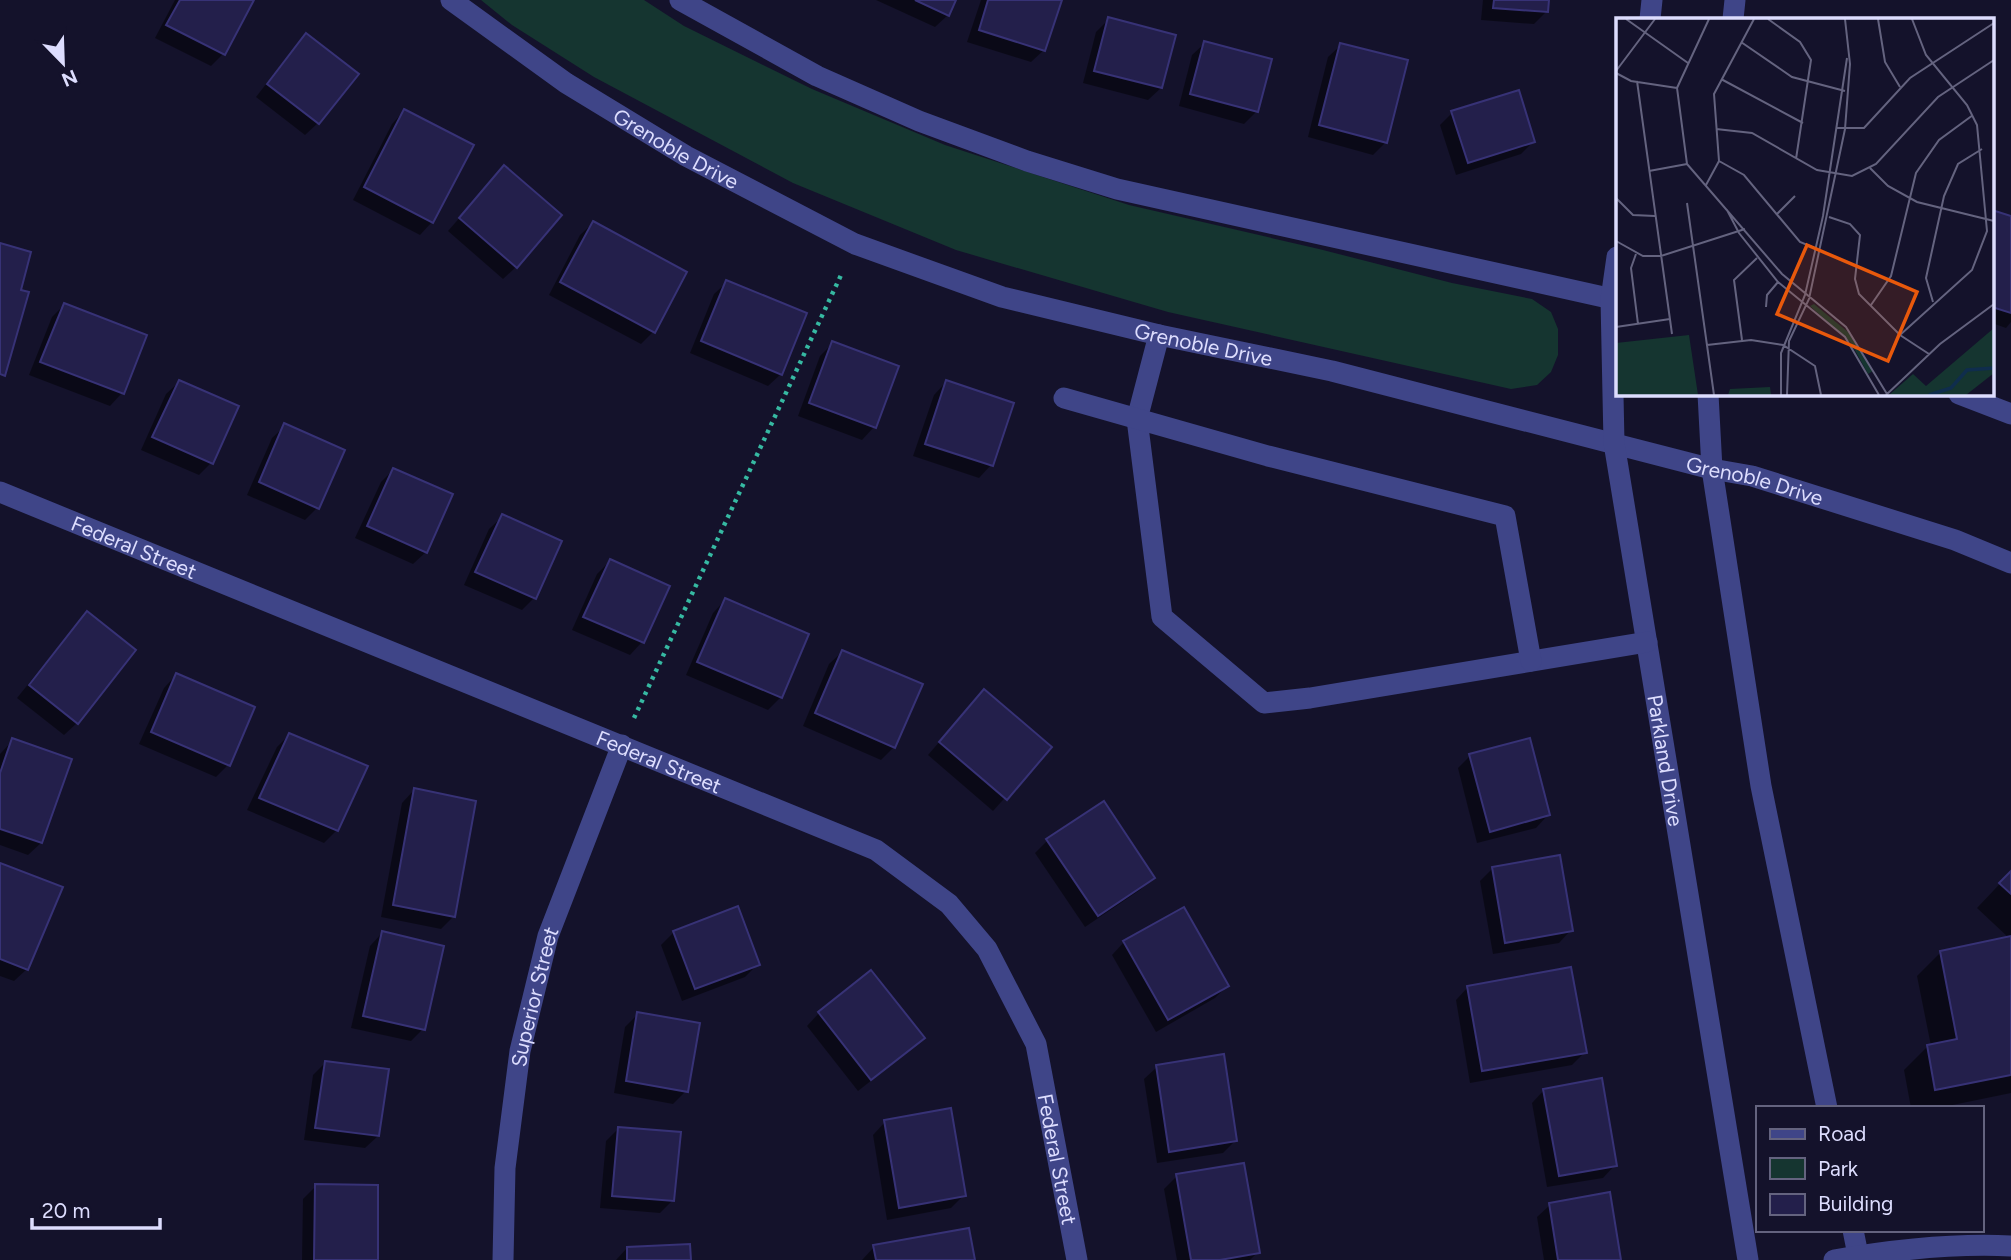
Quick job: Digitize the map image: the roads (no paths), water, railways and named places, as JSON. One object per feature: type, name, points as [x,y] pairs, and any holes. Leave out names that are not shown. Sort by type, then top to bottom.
[{"type":"street","name":"Grenoble Drive","points":[[450,0],[566,83],[664,143],[855,244],[1002,297],[1159,335],[1332,370],[1712,469],[1752,477],[1942,536],[2011,563]]},
{"type":"street","points":[[680,0],[817,76],[919,121],[1027,161],[1116,189],[1614,300]]},
{"type":"street","points":[[1650,18],[1652,0]]},
{"type":"street","points":[[1733,18],[1735,0]]},
{"type":"street","name":"Parkland Drive","points":[[1616,271],[1614,443],[1748,1260]]},
{"type":"street","points":[[1159,335],[1137,419],[1162,617],[1264,703],[1310,698],[1647,642]]},
{"type":"street","points":[[1708,396],[1712,469],[1761,786],[1827,1106]]},
{"type":"street","points":[[1964,396],[2011,414]]},
{"type":"street","points":[[1064,398],[1268,456],[1505,516],[1531,661]]},
{"type":"street","name":"Federal Street","points":[[0,492],[876,850],[949,904],[986,949],[1037,1044],[1077,1260]]},
{"type":"street","name":"Superior Street","points":[[503,1260],[505,1168],[520,1051],[548,936],[622,744]]},
{"type":"street","points":[[1853,1232],[1858,1258]]},
{"type":"street","points":[[1834,1260],[1972,1244],[2011,1246]]}]
